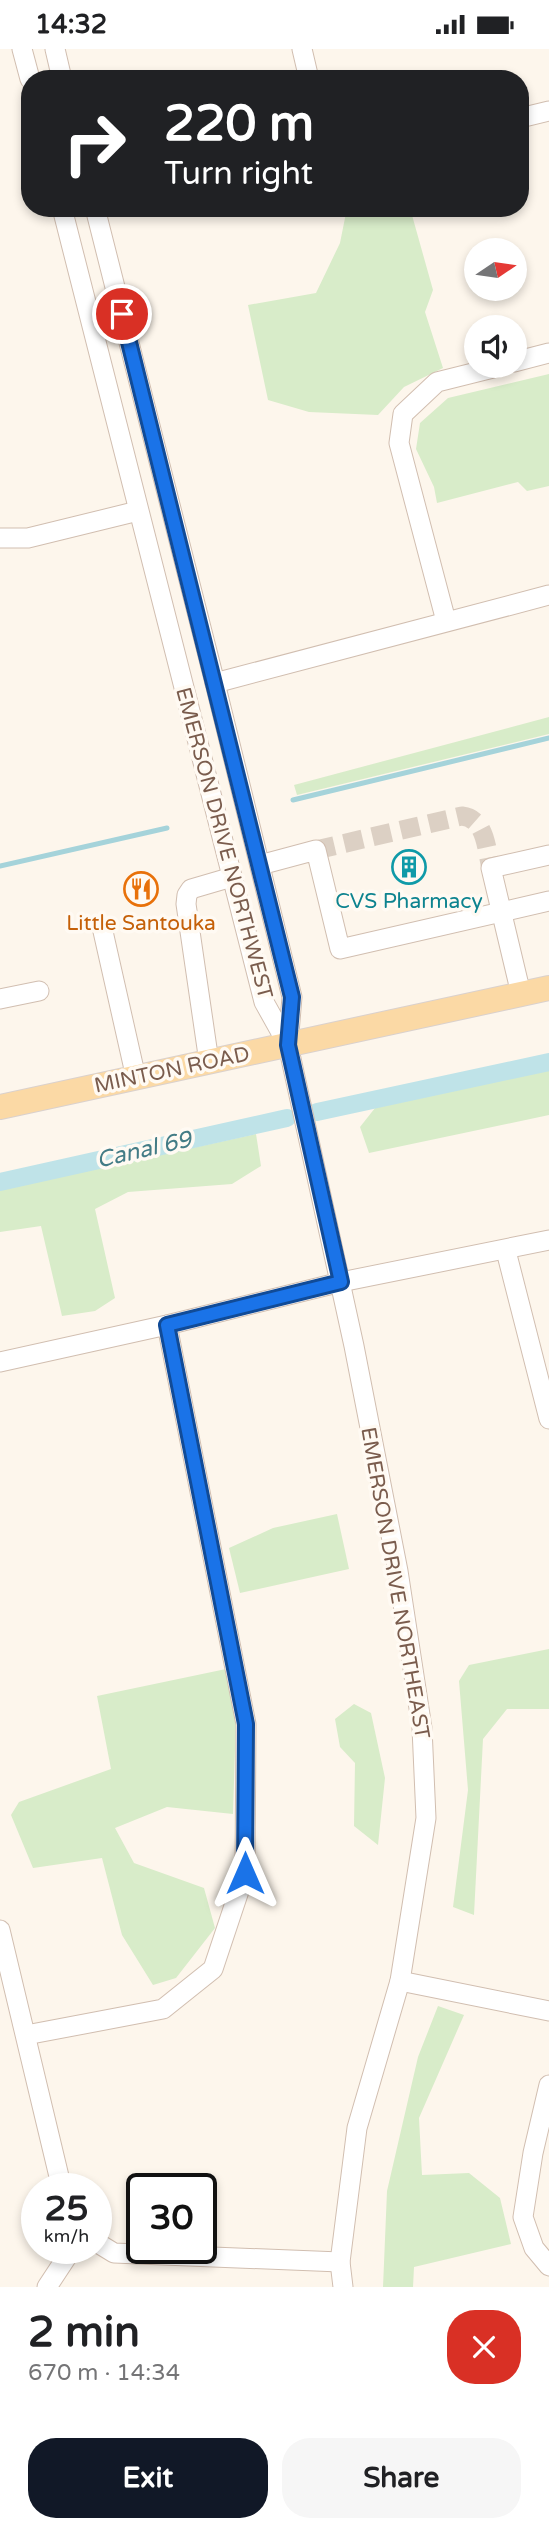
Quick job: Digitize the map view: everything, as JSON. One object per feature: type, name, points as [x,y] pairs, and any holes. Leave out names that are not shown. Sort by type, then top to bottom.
[{"type":"main road","name":"MINTON ROAD","points":[[0,1107],[549,988]]},
{"type":"street","points":[[22,49],[28,70]]},
{"type":"street","points":[[55,49],[60,70]]},
{"type":"street","points":[[302,49],[307,70]]},
{"type":"street","points":[[529,116],[549,111]]},
{"type":"street","name":"EMERSON DRIVE NORTHWEST","points":[[64,217],[264,1002],[288,1045]]},
{"type":"street","name":"EMERSON DRIVE NORTHWEST","points":[[97,217],[292,997],[288,1045]]},
{"type":"street","points":[[527,359],[549,353]]},
{"type":"street","points":[[446,621],[399,443],[403,414],[437,382],[464,375]]},
{"type":"street","points":[[0,538],[28,538],[138,511]]},
{"type":"street","points":[[215,683],[549,595]]},
{"type":"street","points":[[260,865],[316,850],[340,949],[549,901]]},
{"type":"street","points":[[522,994],[491,868],[549,855]]},
{"type":"street","points":[[209,1062],[186,904],[187,895],[191,889],[232,877]]},
{"type":"street","points":[[102,927],[136,1078]]},
{"type":"street","points":[[0,999],[39,991]]},
{"type":"street","name":"EMERSON DRIVE NORTHEAST","points":[[288,1045],[341,1282],[398,1571],[422,1728],[426,1818],[400,1981],[357,2128],[340,2262],[343,2287]]},
{"type":"street","points":[[0,1361],[167,1325],[341,1282],[549,1241]]},
{"type":"street","points":[[506,1251],[549,1419]]},
{"type":"street","points":[[26,2035],[163,2009],[213,1969],[245,1873],[246,1724],[167,1325]]},
{"type":"street","points":[[0,1930],[58,2173]]},
{"type":"street","points":[[400,1981],[549,2011]]},
{"type":"street","points":[[549,2085],[533,2153],[523,2217],[534,2248],[549,2266]]},
{"type":"street","points":[[112,2252],[340,2262]]},
{"type":"street","points":[[47,2287],[62,2264]]},
{"type":"green space","points":[[345,217],[413,217],[433,290],[425,312],[443,368],[404,387],[378,415],[309,412],[268,400],[248,305],[316,293],[340,243]]},
{"type":"green space","points":[[549,374],[549,486],[527,491],[518,482],[437,503],[434,487],[416,449],[420,423],[448,398]]},
{"type":"green space","points":[[549,717],[549,734],[297,795],[294,785]]},
{"type":"green space","points":[[549,1070],[549,1115],[369,1153],[360,1127],[375,1108]]},
{"type":"green space","points":[[256,1134],[261,1166],[232,1184],[128,1192],[95,1209],[115,1298],[95,1311],[62,1316],[41,1226],[0,1232],[0,1190]]},
{"type":"green space","points":[[337,1514],[349,1569],[240,1593],[229,1548],[273,1528]]},
{"type":"green space","points":[[549,1649],[549,1709],[507,1709],[483,1739],[474,1915],[453,1907],[468,1790],[459,1681],[469,1665]]},
{"type":"green space","points":[[226,1669],[236,1718],[233,1814],[167,1807],[115,1828],[134,1863],[204,1888],[215,1928],[176,1978],[153,1985],[122,1935],[102,1858],[33,1868],[11,1815],[19,1802],[111,1769],[97,1696]]},
{"type":"green space","points":[[354,1704],[371,1713],[385,1778],[378,1845],[354,1826],[355,1763],[340,1747],[335,1719]]},
{"type":"green space","points":[[438,2006],[464,2015],[419,2118],[422,2175],[469,2173],[500,2198],[511,2244],[414,2267],[413,2287],[383,2287],[387,2191],[418,2057]]},
{"type":"waterway","points":[[293,800],[549,738]]},
{"type":"waterway","points":[[0,866],[167,828]]},
{"type":"waterway","name":"Canal 69","points":[[317,1112],[549,1062]]},
{"type":"waterway","name":"Canal 69","points":[[0,1182],[287,1118]]},
{"type":"tunnel","points":[[316,850],[462,816],[470,818],[480,828],[491,868]]},
{"type":"place","name":"CVS Pharmacy","points":[[409,867]]},
{"type":"place","name":"Little Santouka","points":[[141,889]]},
{"type":"route","points":[[122,314],[292,997],[288,1045],[341,1282],[167,1325],[246,1724],[245,1873]]}]
